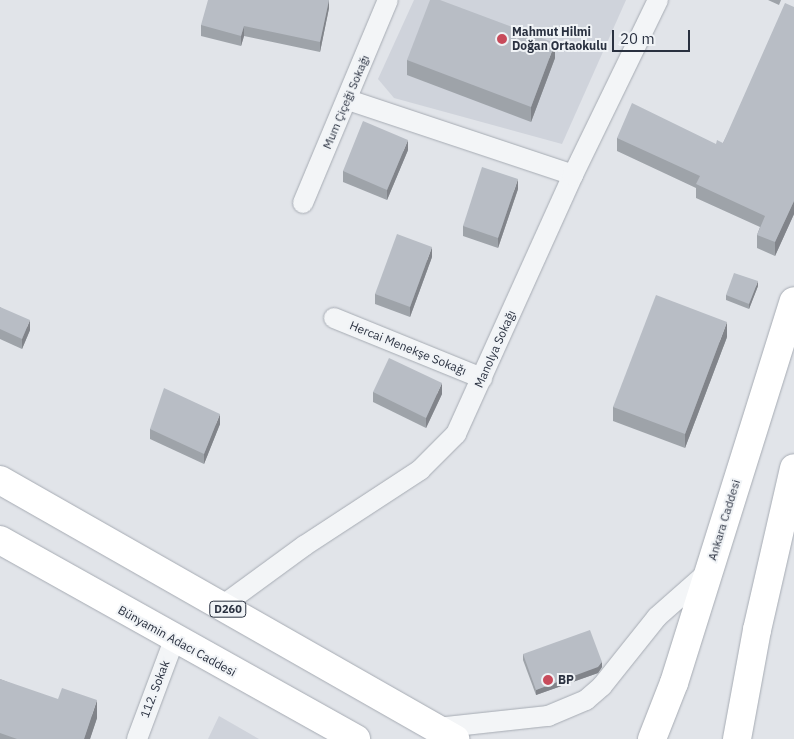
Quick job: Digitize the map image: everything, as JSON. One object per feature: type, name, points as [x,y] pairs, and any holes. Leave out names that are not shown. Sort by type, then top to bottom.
[{"type":"main road","name":"Ankara Caddesi","points":[[652,739],[674,683],[794,301]]},
{"type":"main road","points":[[738,739],[757,630],[794,468]]},
{"type":"main road","name":"D260","points":[[0,480],[446,734]]},
{"type":"main road","name":"Bünyamin Adacı Caddesi","points":[[0,540],[174,640],[356,739]]},
{"type":"street","name":"Mum Çiçeği Sokağı","points":[[303,203],[348,100],[388,0]]},
{"type":"street","name":"Manolya Sokağı","points":[[222,606],[438,454],[456,434],[573,174],[658,0]]},
{"type":"street","points":[[348,100],[573,174]]},
{"type":"street","name":"Hercai Menekşe Sokağı","points":[[334,318],[482,378]]},
{"type":"street","points":[[446,734],[548,716],[586,700],[602,686],[657,618],[708,572]]},
{"type":"street","name":"112. Sokak","points":[[136,739],[174,640]]},
{"type":"shaded area","name":"Mahmut Hilmi Doğan Ortaokulu","points":[[414,0],[626,0],[562,144],[394,98],[378,79]]},
{"type":"shaded area","points":[[219,716],[259,739],[208,739]]},
{"type":"building","points":[[208,0],[329,0],[320,42],[244,26],[241,36],[201,25]]},
{"type":"building","points":[[430,0],[440,0],[555,43],[531,107],[407,60]]},
{"type":"building","points":[[785,3],[794,7],[794,201],[775,242],[757,235],[765,216],[696,184],[700,176],[617,138],[632,103],[716,144],[717,140],[723,143]]},
{"type":"building","points":[[363,121],[408,140],[387,190],[343,171]]},
{"type":"building","points":[[482,167],[518,179],[498,238],[463,226]]},
{"type":"building","points":[[397,234],[432,247],[410,307],[375,294]]},
{"type":"building","points":[[734,273],[758,281],[749,304],[726,295]]},
{"type":"building","points":[[656,295],[727,322],[685,434],[613,407]]},
{"type":"building","points":[[0,307],[30,320],[22,339],[0,329]]},
{"type":"building","points":[[389,358],[442,383],[426,418],[373,392]]},
{"type":"building","points":[[164,388],[220,414],[204,454],[150,429]]},
{"type":"building","points":[[590,630],[602,662],[598,667],[536,690],[523,654]]},
{"type":"building","points":[[0,679],[58,699],[62,688],[97,700],[84,739],[17,739],[0,733]]},
{"type":"place","name":"Mahmut Hilmi Doğan Ortaokulu","points":[[502,39]]},
{"type":"place","name":"BP","points":[[548,680]]}]
